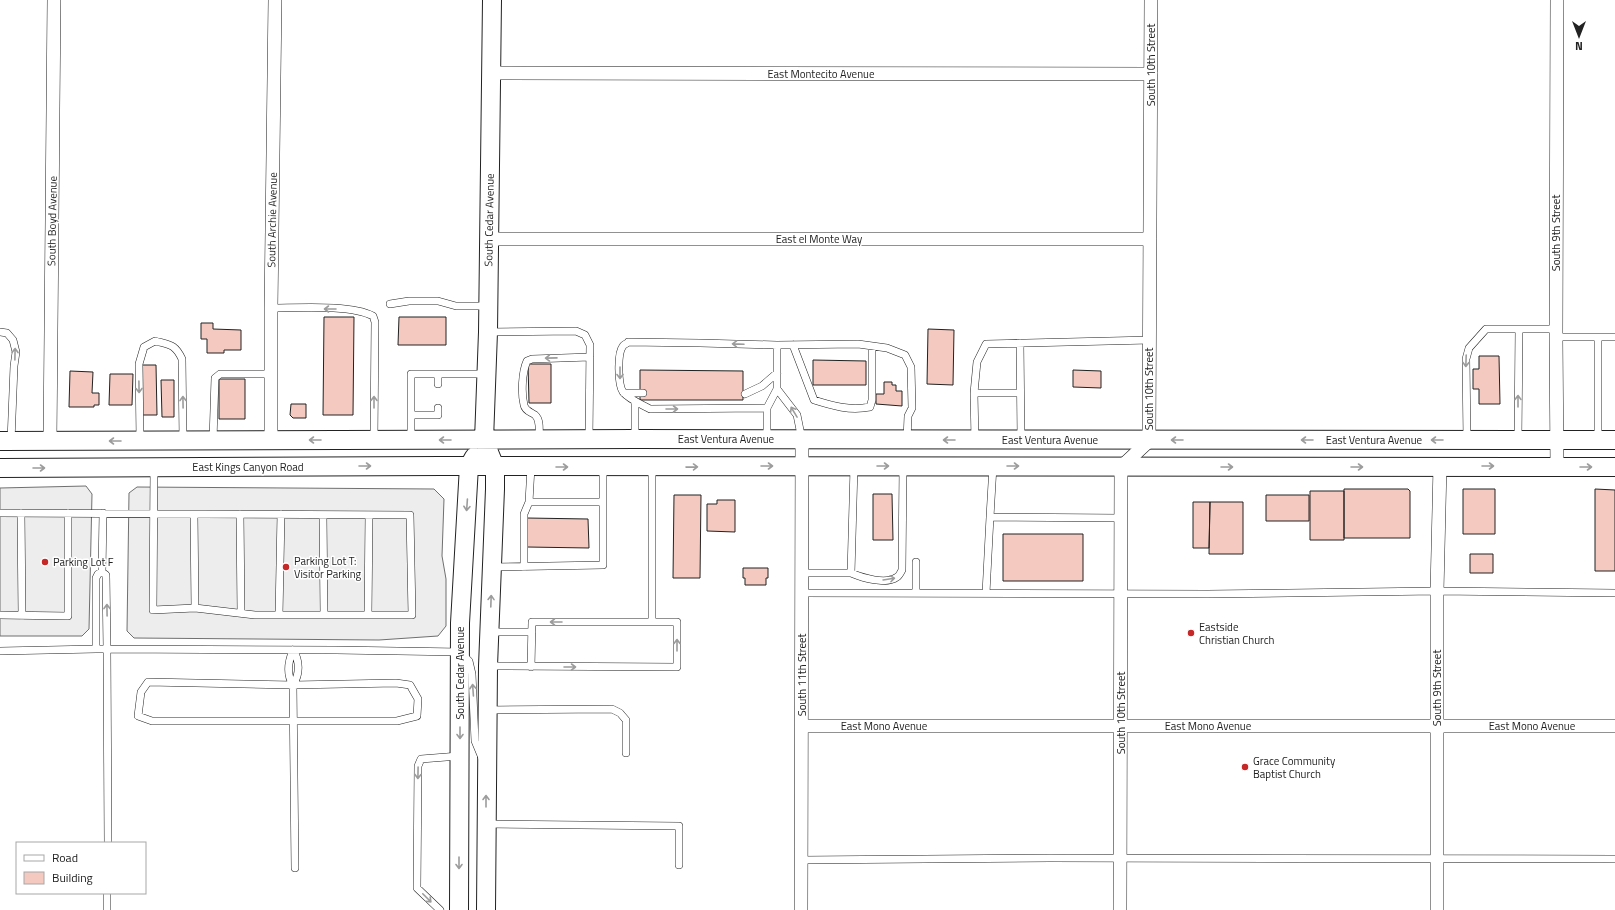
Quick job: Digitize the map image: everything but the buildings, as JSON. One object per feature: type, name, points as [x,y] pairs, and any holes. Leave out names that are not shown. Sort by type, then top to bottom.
[{"type":"main road","name":"South Cedar Avenue","points":[[486,910],[487,710],[495,467],[484,440],[488,332],[492,0]]},
{"type":"main road","points":[[6,441],[484,440]]},
{"type":"main road","name":"South Cedar Avenue","points":[[459,910],[461,609],[469,466],[484,440]]},
{"type":"main road","name":"East Ventura Avenue","points":[[484,440],[1606,440]]},
{"type":"main road","points":[[495,467],[1615,467]]},
{"type":"main road","name":"East Kings Canyon Road","points":[[0,468],[495,467]]},
{"type":"street","name":"South Boyd Avenue","points":[[50,441],[54,0]]},
{"type":"street","name":"South Archie Avenue","points":[[271,440],[275,0]]},
{"type":"street","name":"South 10th Street","points":[[1120,910],[1121,467],[1149,440],[1151,0]]},
{"type":"street","name":"South 9th Street","points":[[1557,0],[1557,467]]},
{"type":"street","name":"East Montecito Avenue","points":[[491,73],[1151,74]]},
{"type":"street","name":"East el Monte Way","points":[[488,239],[1150,239]]},
{"type":"street","name":"South 11th Street","points":[[801,910],[802,440]]},
{"type":"street","name":"South 9th Street","points":[[1437,910],[1437,592],[1440,466]]},
{"type":"street","name":"East Mono Avenue","points":[[802,726],[1615,726]]},
{"type":"lane","points":[[390,304],[409,301],[438,301],[456,306],[488,306]]},
{"type":"lane","points":[[271,308],[338,309],[366,312],[373,316],[375,322],[374,440]]},
{"type":"lane","points":[[1467,440],[1467,353],[1486,329],[1519,329],[1598,337],[1615,337]]},
{"type":"lane","points":[[1518,440],[1519,329]]},
{"type":"lane","points":[[488,332],[576,330],[585,335],[590,345],[588,440]]},
{"type":"lane","points":[[0,332],[7,333],[13,340],[16,352],[14,384],[6,441]]},
{"type":"lane","points":[[1598,337],[1606,440]]},
{"type":"lane","points":[[975,440],[974,393],[977,362],[986,344],[1150,340]]},
{"type":"lane","points":[[140,441],[139,364],[144,347],[155,341],[169,344],[177,349],[182,358],[183,440]]},
{"type":"lane","points":[[767,408],[650,409],[635,401],[624,392],[620,386],[619,354],[623,346],[628,342],[777,346],[858,344],[887,348],[905,355],[910,367],[912,408],[908,416],[907,440]]},
{"type":"lane","points":[[1020,343],[1021,440]]},
{"type":"lane","points":[[793,345],[814,400],[837,408],[860,409],[870,407],[872,400],[872,346]]},
{"type":"lane","points":[[767,439],[767,408],[777,389],[777,346]]},
{"type":"lane","points":[[539,440],[538,421],[535,415],[528,412],[524,406],[522,378],[527,361],[532,358],[590,357]]},
{"type":"lane","points":[[745,394],[762,386],[777,373]]},
{"type":"lane","points":[[213,440],[216,378],[220,374],[271,374]]},
{"type":"lane","points":[[410,440],[411,374],[487,374]]},
{"type":"lane","points":[[438,374],[438,384]]},
{"type":"lane","points":[[777,389],[797,415],[802,440]]},
{"type":"lane","points":[[624,392],[643,393]]},
{"type":"lane","points":[[974,393],[1020,393]]},
{"type":"lane","points":[[635,401],[635,439]]},
{"type":"lane","points":[[411,415],[438,415],[438,408]]},
{"type":"lane","points":[[851,573],[854,466]]},
{"type":"lane","points":[[802,573],[851,573],[865,579],[889,581],[898,577],[902,570],[903,466]]},
{"type":"lane","points":[[986,593],[993,466]]},
{"type":"lane","points":[[524,567],[524,514],[529,502],[531,467]]},
{"type":"lane","points":[[492,567],[603,565],[604,467]]},
{"type":"lane","points":[[652,467],[652,622]]},
{"type":"lane","points":[[0,513],[154,514],[323,514],[410,515],[412,615],[256,615],[195,608],[153,610],[154,514],[154,468]]},
{"type":"lane","points":[[529,502],[603,502]]},
{"type":"lane","points":[[21,513],[22,616]]},
{"type":"lane","points":[[0,615],[68,616],[68,513]]},
{"type":"lane","points":[[103,513],[102,572],[106,575],[108,842]]},
{"type":"lane","points":[[194,514],[195,608]]},
{"type":"lane","points":[[240,514],[241,613]]},
{"type":"lane","points":[[279,615],[281,514]]},
{"type":"lane","points":[[323,514],[324,615]]},
{"type":"lane","points":[[368,615],[369,515]]},
{"type":"lane","points":[[990,517],[1121,518]]},
{"type":"lane","points":[[916,562],[916,593]]},
{"type":"lane","points":[[96,649],[96,578],[98,574],[102,572]]},
{"type":"lane","points":[[802,593],[1615,593]]},
{"type":"lane","points":[[488,666],[531,667],[677,667],[677,622],[532,622],[531,667]]},
{"type":"lane","points":[[490,632],[532,632]]},
{"type":"lane","points":[[0,651],[107,649],[460,652],[469,661],[472,674],[475,740],[487,768]]},
{"type":"lane","points":[[293,650],[289,660],[289,678],[294,685],[295,868]]},
{"type":"lane","points":[[148,682],[294,685],[396,683],[410,685],[418,699],[417,716],[397,722],[294,722],[152,721],[138,716],[141,692],[148,682]]},
{"type":"lane","points":[[487,710],[612,709],[626,720],[626,753]]},
{"type":"lane","points":[[440,910],[417,888],[418,766],[421,759],[460,756]]},
{"type":"lane","points":[[486,824],[679,826],[679,865]]},
{"type":"lane","points":[[801,860],[1438,858],[1615,859]]},
{"type":"lane","points":[[107,894],[107,910]]},
{"type":"shaded area","name":"Parking Lot F","points":[[86,486],[92,494],[89,629],[82,636],[0,636],[0,488]]},
{"type":"shaded area","name":"Parking Lot T: Visitor Parking","points":[[137,487],[434,489],[444,499],[442,556],[446,579],[446,626],[438,636],[379,640],[134,638],[127,631],[129,493]]},
{"type":"place","name":"Parking Lot F","points":[[45,562]]},
{"type":"place","name":"Parking Lot T: Visitor Parking","points":[[286,567]]},
{"type":"place","name":"Eastside Christian Church","points":[[1191,633]]},
{"type":"place","name":"Grace Community Baptist Church","points":[[1245,767]]}]
